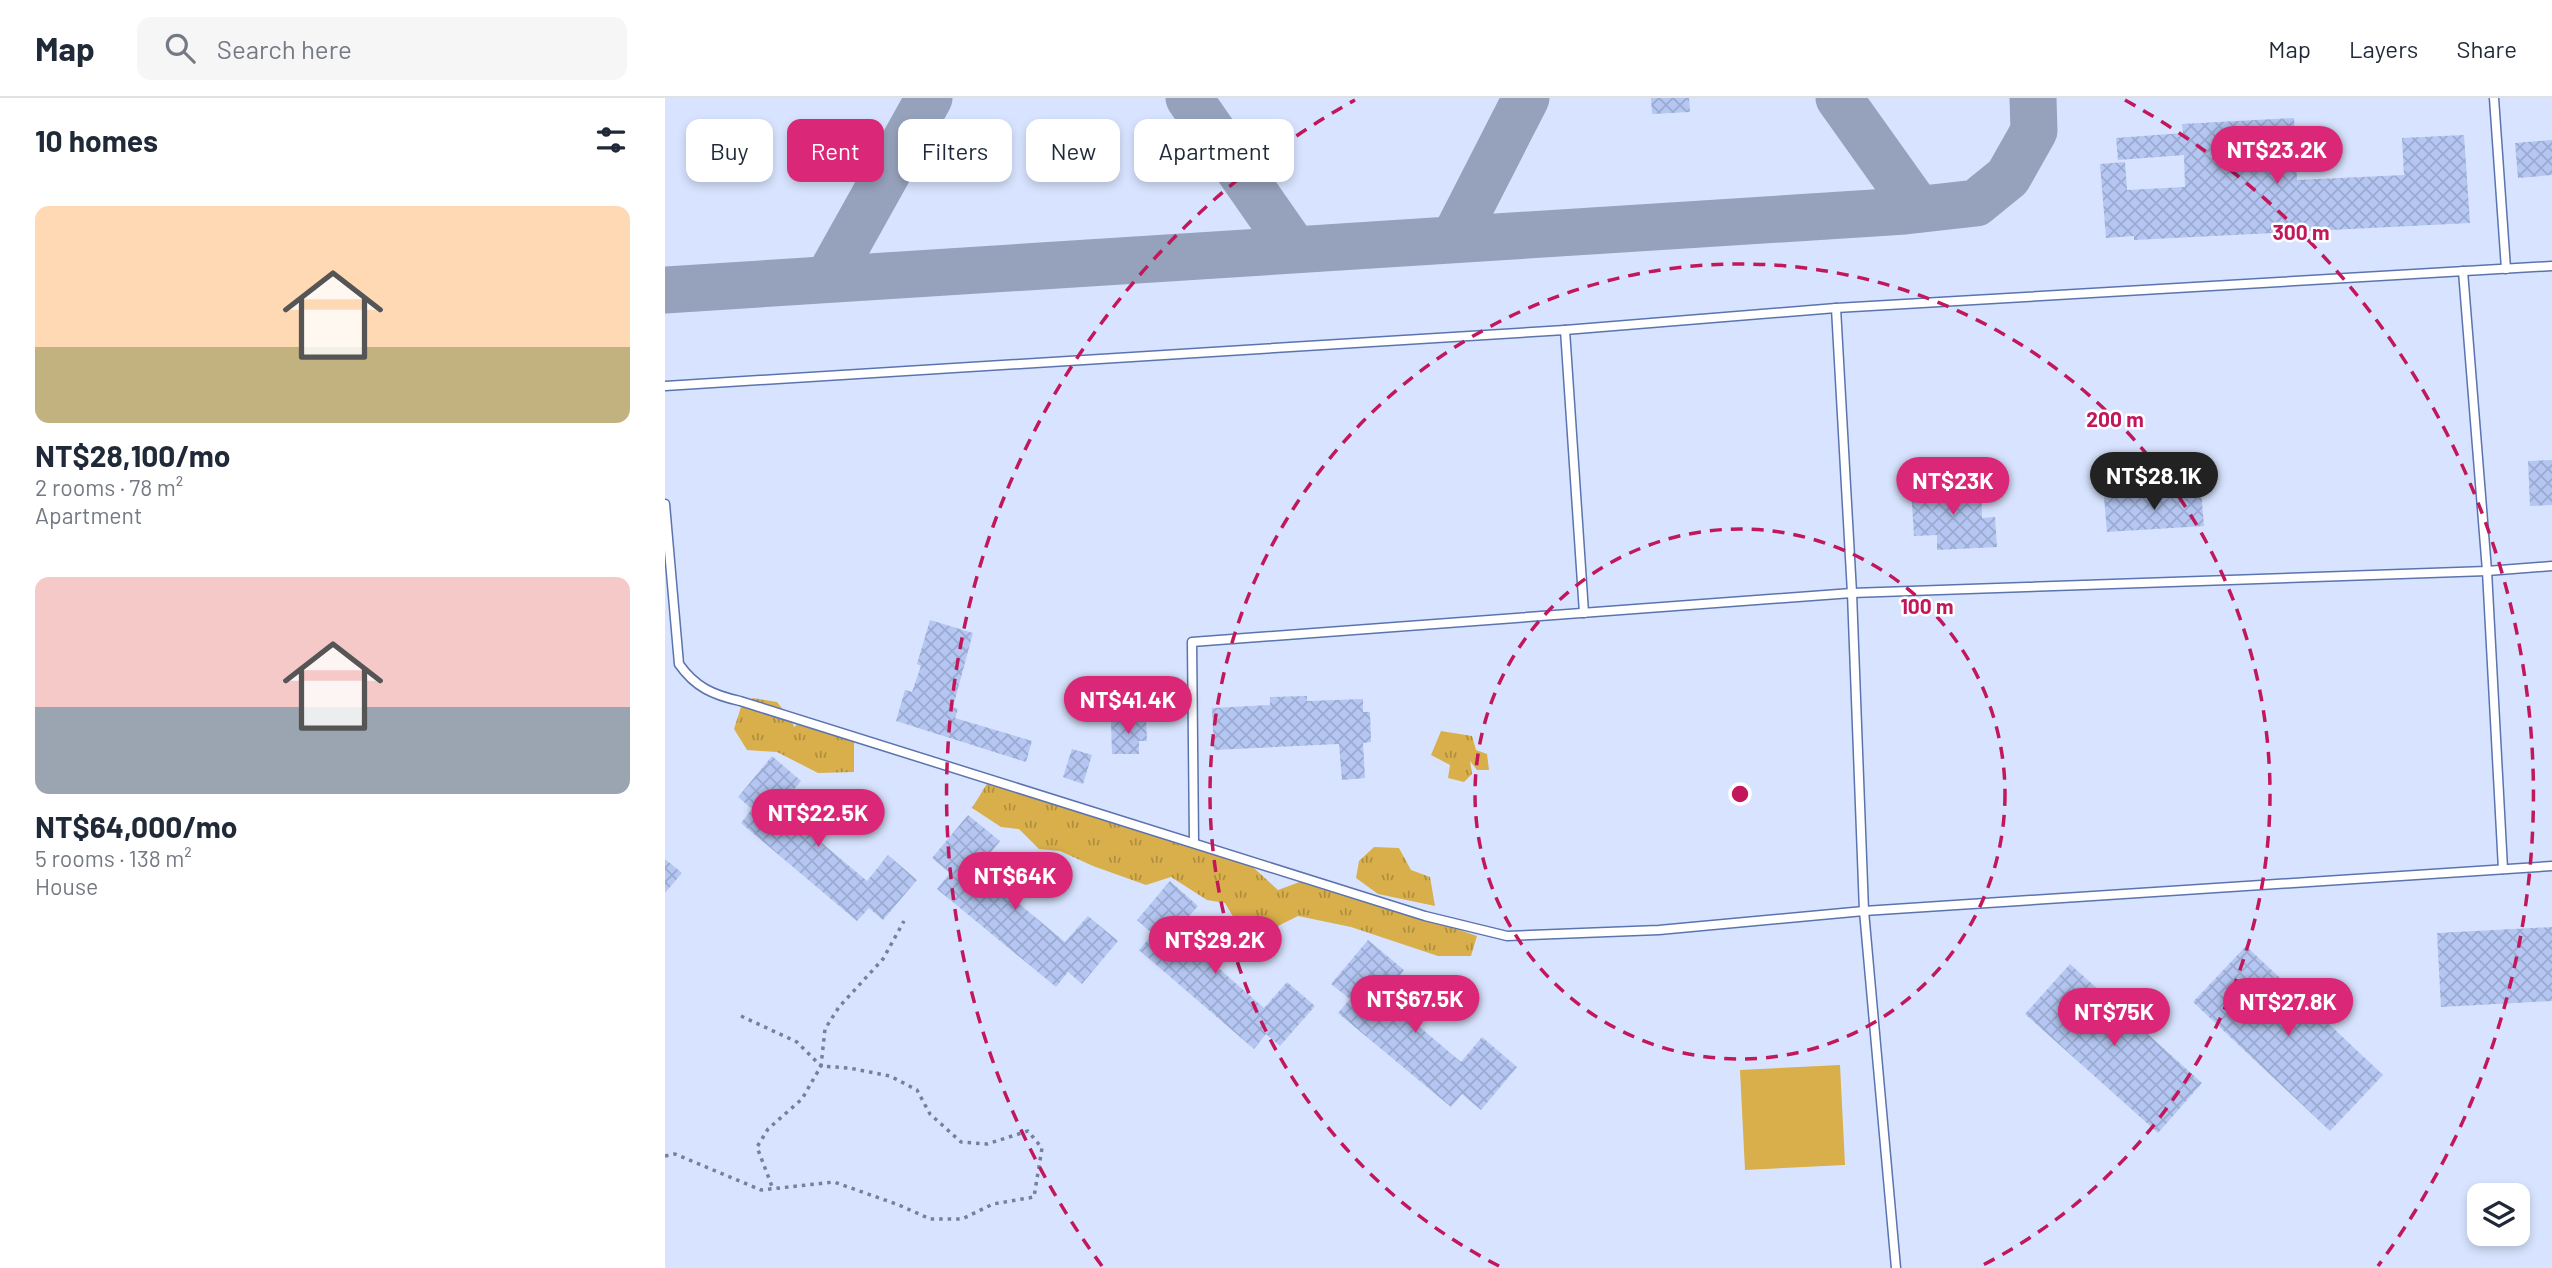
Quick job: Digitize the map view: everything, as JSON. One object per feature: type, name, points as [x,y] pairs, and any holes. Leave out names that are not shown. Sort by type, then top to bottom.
[{"type":"lane","points":[[2494,98],[2506,268]]},
{"type":"lane","points":[[665,386],[1565,330],[1836,308],[2552,266]]},
{"type":"lane","points":[[2463,271],[2487,571],[2503,869]]},
{"type":"lane","points":[[1836,308],[1852,593],[1864,911],[1896,1268]]},
{"type":"lane","points":[[1565,330],[1584,613]]},
{"type":"lane","points":[[665,504],[678,664],[696,685],[714,695],[1425,916],[1507,936],[1659,930],[1864,911],[2552,866]]},
{"type":"lane","points":[[1194,843],[1192,642],[1852,593],[2487,571],[2552,566]]},
{"type":"path","points":[[772,1189],[757,1147],[768,1129],[801,1099],[821,1066],[825,1030],[839,1007],[883,959],[904,921]]},
{"type":"path","points":[[665,1156],[675,1154],[761,1191],[834,1182],[930,1219],[962,1219],[993,1204],[1034,1196],[1042,1148],[1028,1131],[987,1144],[961,1142],[930,1114],[916,1090],[890,1076],[821,1066],[797,1042],[741,1016]]},
{"type":"green space","points":[[753,698],[777,702],[794,727],[800,722],[854,737],[854,772],[818,773],[777,752],[747,750],[734,729],[741,707]]},
{"type":"green space","points":[[1441,731],[1472,736],[1476,750],[1487,754],[1489,770],[1477,770],[1470,761],[1472,774],[1464,782],[1448,778],[1450,765],[1431,755]]},
{"type":"green space","points":[[988,782],[1083,810],[1185,846],[1244,859],[1278,890],[1305,880],[1349,892],[1477,936],[1471,956],[1438,956],[1351,927],[1298,916],[1272,929],[1238,925],[1225,903],[1207,900],[1171,877],[1146,885],[1060,851],[1039,849],[1019,829],[1001,827],[972,808]]},
{"type":"green space","points":[[1374,847],[1399,848],[1411,870],[1430,877],[1435,906],[1378,894],[1356,878],[1359,861]]},
{"type":"green space","points":[[1840,1065],[1845,1165],[1745,1170],[1740,1070]]},
{"type":"building","points":[[1651,98],[1689,98],[1690,112],[1652,114]]},
{"type":"building","points":[[2294,118],[2297,180],[2404,175],[2402,138],[2464,135],[2470,223],[2134,240],[2134,236],[2106,238],[2100,164],[2125,162],[2127,190],[2185,187],[2184,155],[2118,160],[2116,138],[2183,133],[2182,124]]},
{"type":"building","points":[[2552,140],[2552,175],[2518,178],[2515,143]]},
{"type":"building","points":[[2552,460],[2552,505],[2530,506],[2528,461]]},
{"type":"building","points":[[1981,485],[1982,518],[1995,517],[1997,547],[1937,550],[1937,535],[1914,536],[1911,489]]},
{"type":"building","points":[[2201,491],[2204,526],[2107,532],[2104,497]]},
{"type":"building","points":[[930,620],[973,633],[953,707],[958,709],[955,718],[1032,741],[1026,762],[896,721],[905,690],[912,692],[921,666],[917,664]]},
{"type":"building","points":[[1307,696],[1307,701],[1363,699],[1363,712],[1370,712],[1371,742],[1363,743],[1365,778],[1342,780],[1339,744],[1214,750],[1212,708],[1270,705],[1270,697]]},
{"type":"building","points":[[1146,719],[1147,741],[1139,741],[1139,754],[1112,754],[1111,720]]},
{"type":"building","points":[[1072,749],[1092,755],[1083,784],[1063,777]]},
{"type":"building","points":[[772,756],[801,781],[779,807],[867,881],[888,855],[917,880],[883,920],[869,908],[857,921],[741,823],[752,809],[738,797]]},
{"type":"building","points":[[968,815],[1000,841],[977,869],[1065,942],[1088,916],[1118,941],[1082,984],[1068,972],[1056,987],[937,889],[950,873],[932,858]]},
{"type":"building","points":[[665,859],[682,873],[665,893]]},
{"type":"building","points":[[1170,881],[1198,906],[1176,931],[1264,1008],[1287,982],[1315,1006],[1280,1046],[1266,1034],[1254,1049],[1139,950],[1153,934],[1137,920]]},
{"type":"building","points":[[2552,927],[2552,1001],[2441,1007],[2437,933]]},
{"type":"building","points":[[1368,940],[1404,970],[1383,996],[1461,1062],[1482,1037],[1517,1067],[1481,1110],[1462,1094],[1451,1107],[1338,1013],[1350,999],[1331,984]]},
{"type":"building","points":[[2246,946],[2383,1075],[2330,1131],[2193,1002]]},
{"type":"building","points":[[2070,964],[2202,1083],[2158,1133],[2025,1014]]},
{"type":"taxiway","points":[[828,279],[929,98]]},
{"type":"taxiway","points":[[1189,98],[1294,249]]},
{"type":"taxiway","points":[[1454,239],[1526,98]]},
{"type":"taxiway","points":[[1839,98],[1918,209]]},
{"type":"taxiway","points":[[665,290],[1905,211],[1976,203],[2008,177],[2034,131],[2033,98]]}]
